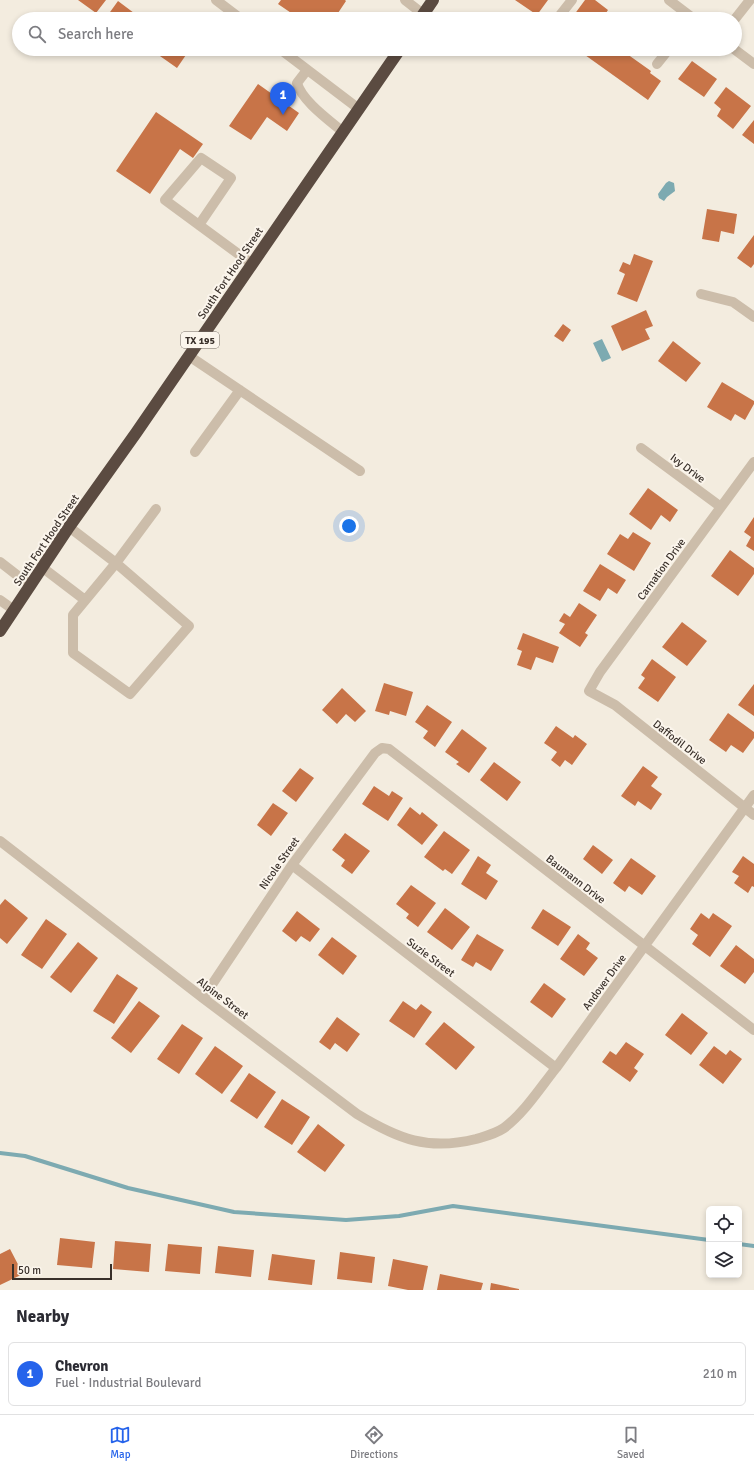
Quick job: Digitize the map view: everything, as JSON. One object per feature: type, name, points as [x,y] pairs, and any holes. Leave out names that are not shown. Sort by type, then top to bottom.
[{"type":"highway","points":[[425,12],[432,0]]},
{"type":"highway","name":"South Fort Hood Street","points":[[0,631],[69,527],[189,356],[395,56]]},
{"type":"street","points":[[216,0],[232,12]]},
{"type":"street","points":[[405,0],[417,12]]},
{"type":"street","points":[[563,12],[572,0]]},
{"type":"street","points":[[670,0],[685,12]]},
{"type":"street","points":[[741,12],[750,0]]},
{"type":"street","points":[[742,55],[754,64]]},
{"type":"street","points":[[289,56],[359,109]]},
{"type":"street","points":[[657,64],[663,56]]},
{"type":"street","points":[[307,70],[297,83],[299,89],[312,105],[343,132]]},
{"type":"street","points":[[199,225],[231,178],[202,158],[165,200],[252,264]]},
{"type":"street","points":[[701,294],[734,302],[754,317]]},
{"type":"street","points":[[189,356],[360,471]]},
{"type":"street","points":[[195,452],[240,390]]},
{"type":"street","name":"Ivy Drive","points":[[641,448],[721,507]]},
{"type":"street","name":"Carnation Drive","points":[[589,691],[600,672],[754,462]]},
{"type":"street","points":[[69,527],[116,563],[189,626],[130,694],[73,653],[73,615],[116,563],[156,509]]},
{"type":"street","points":[[0,562],[31,586]]},
{"type":"street","points":[[43,568],[85,600]]},
{"type":"street","points":[[0,600],[14,610]]},
{"type":"street","name":"Daffodil Drive","points":[[589,691],[615,705],[754,815]]},
{"type":"street","name":"Nicole Street","points":[[203,998],[292,865],[375,753],[382,748]]},
{"type":"street","name":"Baumann Drive","points":[[382,748],[389,749],[644,947],[754,1030]]},
{"type":"street","name":"Andover Drive","points":[[446,1144],[468,1141],[497,1132],[521,1111],[556,1068],[754,795]]},
{"type":"street","name":"Alpine Street","points":[[0,841],[203,998],[357,1114],[382,1130],[417,1142],[446,1144]]},
{"type":"street","name":"Suzie Street","points":[[292,865],[556,1068]]},
{"type":"water","points":[[669,181],[674,183],[675,191],[664,201],[659,198],[658,194]]},
{"type":"water","points":[[602,339],[611,358],[602,362],[593,343]]},
{"type":"building","points":[[78,0],[106,0],[97,12]]},
{"type":"building","points":[[281,0],[346,1],[339,12],[290,12],[278,4]]},
{"type":"building","points":[[515,0],[548,0],[539,12],[533,12]]},
{"type":"building","points":[[585,0],[595,0],[608,10],[607,12],[576,12]]},
{"type":"building","points":[[118,1],[133,12],[110,12]]},
{"type":"building","points":[[160,56],[185,56],[177,68]]},
{"type":"building","points":[[586,56],[630,56],[651,71],[650,73],[661,81],[648,100]]},
{"type":"building","points":[[692,61],[717,79],[704,97],[678,79]]},
{"type":"building","points":[[258,84],[299,113],[287,131],[267,117],[251,140],[229,126]]},
{"type":"building","points":[[726,87],[751,106],[733,129],[717,116],[721,109],[714,103]]},
{"type":"building","points":[[156,112],[203,144],[193,158],[180,149],[150,194],[116,171]]},
{"type":"building","points":[[754,120],[754,144],[742,135]]},
{"type":"building","points":[[707,209],[737,214],[734,234],[721,231],[719,242],[702,239]]},
{"type":"building","points":[[754,235],[754,264],[751,268],[737,258]]},
{"type":"building","points":[[634,254],[653,261],[637,302],[617,294],[625,274],[619,271],[623,262],[630,265]]},
{"type":"building","points":[[646,310],[653,326],[645,329],[650,339],[622,351],[611,326]]},
{"type":"building","points":[[563,324],[571,330],[563,342],[554,336]]},
{"type":"building","points":[[673,341],[701,363],[686,382],[658,361]]},
{"type":"building","points":[[722,382],[754,401],[754,404],[745,420],[735,414],[731,421],[707,407]]},
{"type":"building","points":[[648,488],[678,510],[670,522],[661,515],[651,530],[629,514]]},
{"type":"building","points":[[754,517],[754,551],[746,546],[751,537],[744,532]]},
{"type":"building","points":[[633,532],[651,543],[634,571],[607,554],[620,534],[628,539]]},
{"type":"building","points":[[730,550],[754,568],[754,574],[738,596],[711,576]]},
{"type":"building","points":[[600,564],[626,580],[617,594],[608,588],[600,601],[583,591]]},
{"type":"building","points":[[579,603],[597,615],[585,633],[588,635],[580,647],[559,633],[565,624],[559,621],[564,613],[570,617]]},
{"type":"building","points":[[682,622],[707,641],[687,666],[662,647]]},
{"type":"building","points":[[523,633],[559,647],[553,663],[536,657],[531,670],[517,665],[522,651],[517,649]]},
{"type":"building","points":[[652,659],[676,677],[658,702],[638,688],[645,678],[641,675]]},
{"type":"building","points":[[384,683],[413,692],[406,716],[390,711],[389,715],[375,711]]},
{"type":"building","points":[[754,684],[754,716],[738,705]]},
{"type":"building","points":[[342,688],[366,711],[355,722],[346,714],[337,724],[322,710]]},
{"type":"building","points":[[427,705],[452,722],[435,747],[423,738],[428,731],[415,722]]},
{"type":"building","points":[[728,713],[754,732],[754,738],[743,753],[731,745],[726,752],[709,740]]},
{"type":"building","points":[[556,726],[573,738],[575,735],[587,744],[572,765],[565,760],[560,767],[551,760],[557,752],[544,743]]},
{"type":"building","points":[[462,729],[487,748],[469,773],[456,764],[459,762],[445,752]]},
{"type":"building","points":[[494,762],[521,782],[507,801],[480,780]]},
{"type":"building","points":[[643,766],[658,777],[651,786],[662,794],[651,810],[638,801],[635,806],[621,796]]},
{"type":"building","points":[[300,768],[314,778],[296,802],[282,791]]},
{"type":"building","points":[[374,786],[389,796],[392,791],[403,798],[388,821],[362,804]]},
{"type":"building","points":[[273,803],[288,813],[271,836],[257,825]]},
{"type":"building","points":[[410,807],[420,815],[422,812],[438,825],[422,845],[397,825]]},
{"type":"building","points":[[444,831],[470,850],[452,874],[445,869],[443,871],[424,857]]},
{"type":"building","points":[[345,833],[370,851],[352,874],[341,866],[345,860],[332,850]]},
{"type":"building","points":[[593,845],[613,860],[602,874],[583,859]]},
{"type":"building","points":[[478,856],[491,865],[486,873],[498,881],[486,900],[461,884]]},
{"type":"building","points":[[743,856],[754,864],[754,887],[752,886],[748,893],[734,883],[739,876],[732,872]]},
{"type":"building","points":[[631,858],[656,876],[642,895],[629,886],[625,892],[613,883]]},
{"type":"building","points":[[411,885],[436,903],[418,927],[406,918],[409,914],[396,904]]},
{"type":"building","points":[[5,899],[28,918],[7,944],[0,938],[0,905]]},
{"type":"building","points":[[445,908],[470,927],[452,950],[427,932]]},
{"type":"building","points":[[543,909],[571,927],[558,946],[531,928]]},
{"type":"building","points":[[297,911],[320,929],[310,942],[301,936],[296,942],[282,931]]},
{"type":"building","points":[[701,913],[709,919],[713,913],[732,926],[710,957],[692,944],[698,935],[690,929]]},
{"type":"building","points":[[46,919],[67,934],[42,969],[21,955]]},
{"type":"building","points":[[477,934],[504,950],[491,971],[476,962],[473,967],[461,960]]},
{"type":"building","points":[[578,934],[590,943],[586,949],[598,958],[584,976],[560,959]]},
{"type":"building","points":[[332,937],[357,956],[343,975],[318,955]]},
{"type":"building","points":[[78,942],[98,958],[71,993],[50,977]]},
{"type":"building","points":[[736,945],[754,959],[754,972],[745,984],[720,966]]},
{"type":"building","points":[[117,974],[138,988],[114,1024],[93,1011]]},
{"type":"building","points":[[544,983],[566,999],[552,1018],[530,1002]]},
{"type":"building","points":[[139,1001],[160,1016],[131,1053],[111,1038]]},
{"type":"building","points":[[403,1001],[416,1010],[421,1004],[432,1012],[414,1038],[389,1021]]},
{"type":"building","points":[[682,1013],[708,1033],[691,1055],[665,1035]]},
{"type":"building","points":[[337,1017],[360,1034],[347,1052],[335,1043],[330,1050],[319,1042]]},
{"type":"building","points":[[444,1022],[475,1047],[456,1070],[425,1044]]},
{"type":"building","points":[[182,1024],[203,1038],[179,1074],[157,1059]]},
{"type":"building","points":[[626,1042],[644,1054],[634,1068],[638,1071],[630,1082],[602,1062],[610,1051],[616,1055]]},
{"type":"building","points":[[215,1046],[243,1066],[222,1094],[195,1074]]},
{"type":"building","points":[[714,1046],[726,1055],[730,1050],[742,1059],[723,1084],[699,1065]]},
{"type":"building","points":[[249,1073],[276,1092],[257,1119],[230,1101]]},
{"type":"building","points":[[282,1099],[310,1117],[292,1145],[264,1127]]},
{"type":"building","points":[[318,1124],[345,1145],[325,1172],[297,1152]]},
{"type":"building","points":[[60,1238],[95,1242],[92,1268],[57,1265]]},
{"type":"building","points":[[115,1241],[151,1244],[149,1272],[113,1269]]},
{"type":"building","points":[[168,1244],[202,1247],[200,1274],[165,1271]]},
{"type":"building","points":[[218,1246],[254,1250],[251,1277],[215,1273]]},
{"type":"building","points":[[10,1249],[23,1274],[0,1285],[0,1254]]},
{"type":"building","points":[[340,1252],[375,1257],[372,1283],[337,1279]]},
{"type":"building","points":[[272,1254],[315,1260],[312,1285],[268,1280]]},
{"type":"building","points":[[393,1259],[428,1266],[423,1290],[408,1290],[388,1286]]},
{"type":"building","points":[[440,1274],[483,1283],[481,1290],[437,1290]]},
{"type":"building","points":[[491,1283],[519,1289],[519,1290],[490,1290]]},
{"type":"waterway","points":[[0,1153],[25,1156],[128,1188],[234,1212],[346,1220],[399,1216],[453,1206],[706,1240]]},
{"type":"waterway","points":[[742,1244],[754,1246]]},
{"type":"place","name":"Chevron","points":[[283,115]]}]
